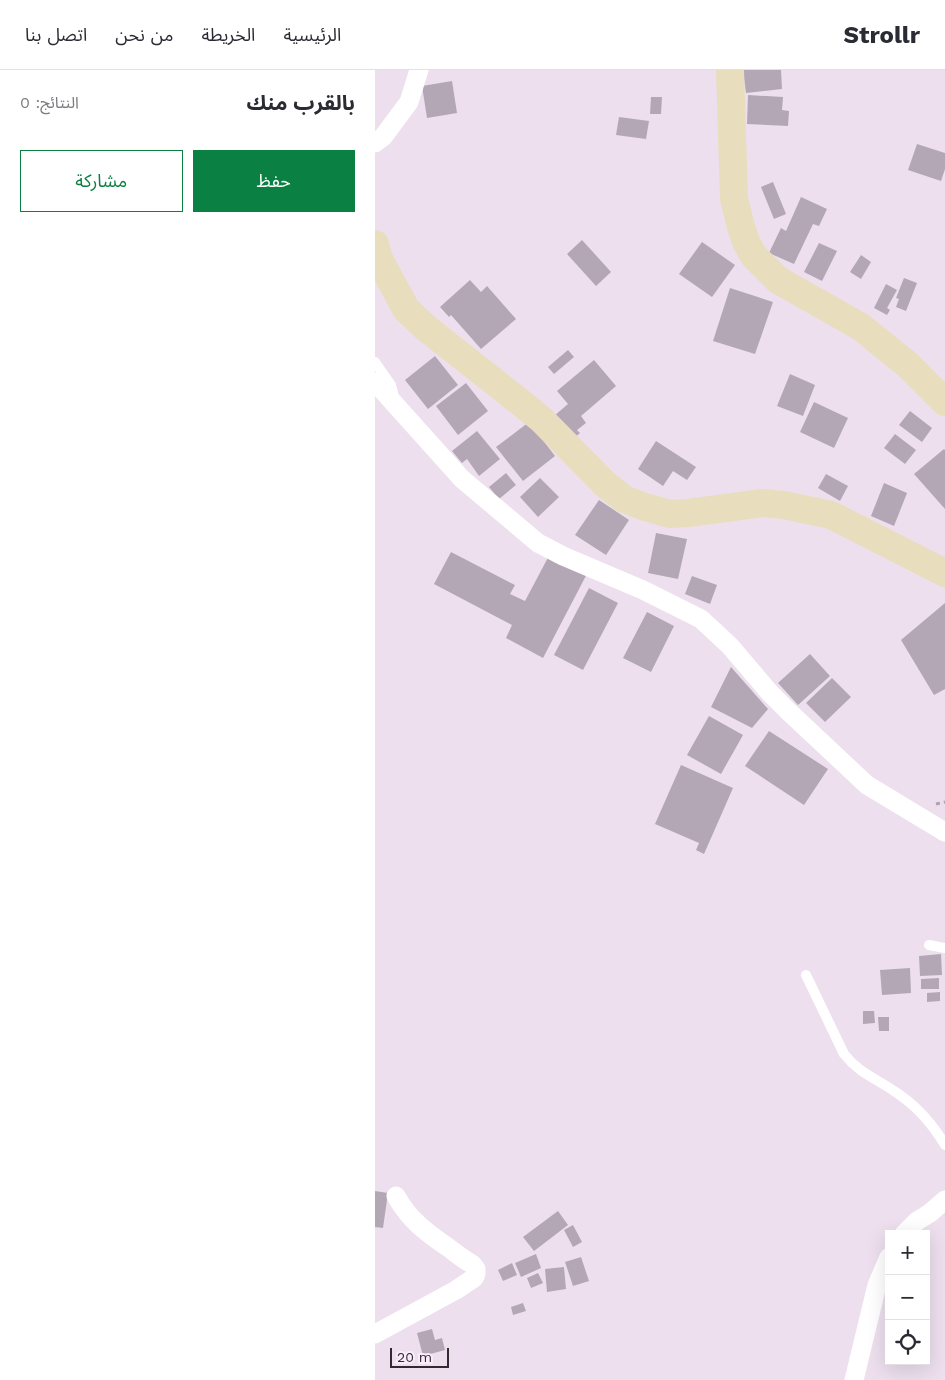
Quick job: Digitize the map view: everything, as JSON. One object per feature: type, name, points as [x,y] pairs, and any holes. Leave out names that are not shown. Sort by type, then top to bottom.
[{"type":"main road","points":[[731,70],[734,199],[747,244],[755,256],[778,280],[861,327],[908,365],[945,402]]},
{"type":"main road","points":[[375,244],[379,260],[406,309],[426,328],[542,420],[605,484],[624,499],[670,514],[763,503],[784,505],[831,515],[945,573]]},
{"type":"street","points":[[375,143],[383,137],[409,102],[419,70]]},
{"type":"street","points":[[375,382],[463,479],[538,543],[563,556],[643,590],[701,619],[730,646],[787,711],[867,785],[945,832]]},
{"type":"street","points":[[375,1334],[456,1290],[474,1278],[476,1274],[476,1269],[472,1264],[416,1224],[402,1208],[396,1196]]},
{"type":"street","points":[[908,1230],[945,1200]]},
{"type":"street","points":[[854,1380],[877,1285],[885,1266]]},
{"type":"lane","points":[[375,362],[391,386],[395,403]]},
{"type":"lane","points":[[929,945],[945,948]]},
{"type":"lane","points":[[806,975],[833,1029],[837,1042],[848,1059],[862,1072],[894,1091],[922,1113],[945,1145]]},
{"type":"building","points":[[743,70],[781,70],[782,89],[746,93]]},
{"type":"building","points":[[452,81],[457,113],[427,118],[422,86]]},
{"type":"building","points":[[748,95],[783,97],[782,110],[789,111],[788,126],[747,124]]},
{"type":"building","points":[[651,97],[662,97],[661,114],[650,114]]},
{"type":"building","points":[[619,117],[649,121],[646,139],[616,135]]},
{"type":"building","points":[[917,144],[945,153],[945,169],[941,181],[908,170]]},
{"type":"building","points":[[773,182],[786,214],[774,219],[761,187]]},
{"type":"building","points":[[801,197],[827,209],[819,226],[813,224],[794,264],[769,253],[781,228],[786,231]]},
{"type":"building","points":[[582,240],[611,272],[596,286],[567,254]]},
{"type":"building","points":[[702,242],[735,265],[712,297],[679,274]]},
{"type":"building","points":[[819,243],[837,251],[822,281],[804,272]]},
{"type":"building","points":[[861,255],[871,262],[861,279],[850,272]]},
{"type":"building","points":[[904,278],[917,283],[906,311],[896,307],[899,299],[896,298]]},
{"type":"building","points":[[470,280],[481,292],[487,286],[516,319],[481,349],[451,315],[449,317],[440,307]]},
{"type":"building","points":[[886,284],[897,290],[887,308],[890,310],[887,315],[874,308]]},
{"type":"building","points":[[730,288],[773,302],[755,354],[713,341]]},
{"type":"building","points":[[568,350],[574,357],[554,374],[548,367]]},
{"type":"building","points":[[435,356],[458,385],[428,409],[405,380]]},
{"type":"building","points":[[594,360],[616,386],[581,416],[586,423],[577,430],[580,433],[573,439],[554,416],[568,404],[557,391]]},
{"type":"building","points":[[790,374],[815,385],[803,416],[777,406]]},
{"type":"building","points":[[466,383],[488,411],[458,435],[436,406]]},
{"type":"building","points":[[814,402],[848,418],[834,448],[800,432]]},
{"type":"building","points":[[910,411],[932,428],[922,442],[899,425]]},
{"type":"building","points":[[529,422],[555,456],[523,481],[496,447]]},
{"type":"building","points":[[477,431],[500,459],[479,476],[467,459],[462,463],[452,451]]},
{"type":"building","points":[[895,434],[916,450],[905,464],[884,448]]},
{"type":"building","points":[[656,441],[696,467],[687,480],[673,471],[663,486],[638,469]]},
{"type":"building","points":[[945,450],[945,509],[914,474]]},
{"type":"building","points":[[506,473],[516,485],[499,499],[489,487]]},
{"type":"building","points":[[826,474],[848,486],[840,501],[818,488]]},
{"type":"building","points":[[540,478],[559,497],[538,517],[520,497]]},
{"type":"building","points":[[884,483],[907,493],[894,526],[871,516]]},
{"type":"building","points":[[599,500],[629,520],[606,555],[575,535]]},
{"type":"building","points":[[656,533],[687,539],[678,579],[648,573]]},
{"type":"building","points":[[552,550],[589,570],[543,658],[506,638],[512,625],[434,584],[451,552],[515,585],[510,594],[525,601]]},
{"type":"building","points":[[692,576],[717,585],[710,604],[685,594]]},
{"type":"building","points":[[589,588],[618,603],[583,670],[554,655]]},
{"type":"building","points":[[945,603],[945,689],[934,695],[901,640]]},
{"type":"building","points":[[647,612],[674,626],[651,672],[623,658]]},
{"type":"building","points":[[810,654],[830,676],[798,705],[778,683]]},
{"type":"building","points":[[731,667],[768,709],[752,728],[711,707]]},
{"type":"building","points":[[832,678],[851,697],[825,722],[806,703]]},
{"type":"building","points":[[709,716],[743,735],[721,774],[687,755]]},
{"type":"building","points":[[769,731],[828,769],[804,805],[745,766]]},
{"type":"building","points":[[681,765],[733,788],[704,854],[696,850],[699,843],[655,824]]},
{"type":"building","points":[[941,954],[942,975],[920,976],[919,956]]},
{"type":"building","points":[[910,968],[911,993],[882,995],[880,970]]},
{"type":"building","points":[[939,978],[939,989],[921,989],[921,979]]},
{"type":"building","points":[[940,992],[940,1001],[927,1002],[927,993]]},
{"type":"building","points":[[863,1011],[874,1011],[875,1023],[863,1024]]},
{"type":"building","points":[[878,1017],[889,1017],[889,1031],[879,1031]]},
{"type":"building","points":[[375,1191],[388,1193],[383,1228],[375,1227]]},
{"type":"building","points":[[558,1211],[568,1225],[534,1251],[523,1237]]},
{"type":"building","points":[[573,1225],[582,1242],[573,1247],[564,1230]]},
{"type":"building","points":[[536,1254],[541,1268],[521,1277],[515,1263]]},
{"type":"building","points":[[581,1257],[589,1281],[573,1286],[565,1262]]},
{"type":"building","points":[[512,1263],[517,1275],[503,1281],[498,1270]]},
{"type":"building","points":[[564,1267],[566,1289],[547,1292],[545,1269]]},
{"type":"building","points":[[538,1273],[543,1283],[531,1288],[527,1278]]},
{"type":"building","points":[[523,1303],[526,1311],[513,1315],[511,1307]]},
{"type":"building","points":[[432,1329],[435,1340],[442,1338],[445,1350],[423,1356],[417,1333]]}]
